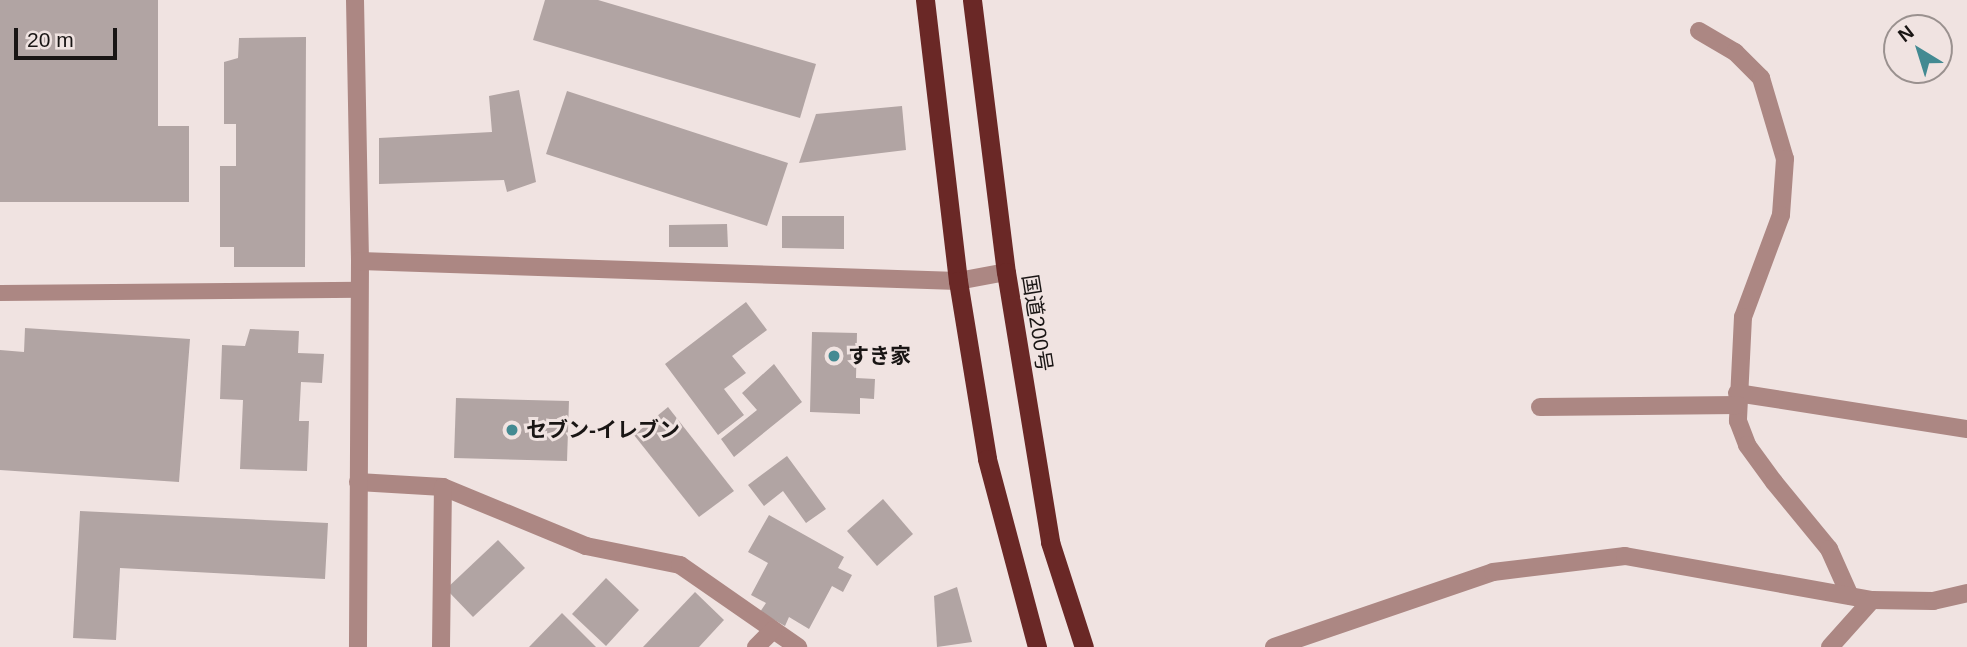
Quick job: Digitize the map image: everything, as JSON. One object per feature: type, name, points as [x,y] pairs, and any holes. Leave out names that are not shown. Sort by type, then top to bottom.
[{"type":"highway","points":[[925,0],[958,281],[987,459],[1037,647]]},
{"type":"highway","name":"国道200号","points":[[972,0],[1006,272],[1050,542],[1084,647]]},
{"type":"street","points":[[355,0],[360,261],[358,647]]},
{"type":"street","points":[[1699,31],[1735,52],[1761,78],[1785,159],[1781,215],[1743,317],[1738,421],[1747,445],[1829,548],[1850,596]]},
{"type":"street","points":[[360,261],[958,281],[1006,272]]},
{"type":"street","points":[[1540,407],[1737,399],[1967,429]]},
{"type":"street","points":[[358,482],[443,487],[586,546],[680,565],[798,647]]},
{"type":"street","points":[[440,647],[443,487]]},
{"type":"street","points":[[1274,647],[1493,572],[1625,556],[1872,600],[1933,601],[1967,593]]},
{"type":"street","points":[[1830,647],[1872,600]]},
{"type":"street","points":[[756,647],[773,629]]},
{"type":"lane","points":[[0,293],[360,290]]},
{"type":"building","points":[[0,0],[158,0],[158,126],[189,126],[189,202],[0,202]]},
{"type":"building","points":[[545,0],[598,0],[816,64],[800,118],[533,40]]},
{"type":"building","points":[[306,37],[305,267],[234,267],[234,247],[220,247],[220,166],[236,166],[236,124],[224,124],[224,62],[238,58],[239,38]]},
{"type":"building","points":[[519,90],[536,182],[507,192],[504,180],[379,184],[379,138],[492,132],[489,96]]},
{"type":"building","points":[[567,91],[788,163],[767,226],[546,154]]},
{"type":"building","points":[[902,106],[906,150],[799,163],[816,114]]},
{"type":"building","points":[[782,216],[844,216],[844,249],[782,248]]},
{"type":"building","points":[[727,224],[728,247],[669,247],[669,225]]},
{"type":"building","points":[[746,302],[767,330],[732,356],[746,373],[724,389],[744,415],[718,435],[665,364]]},
{"type":"building","points":[[25,328],[190,339],[179,482],[0,470],[0,350],[24,352]]},
{"type":"building","points":[[250,329],[299,331],[298,353],[324,354],[322,383],[301,382],[299,421],[309,421],[307,471],[240,469],[243,400],[220,399],[222,345],[245,346]]},
{"type":"building","name":"すき家","points":[[812,332],[857,333],[856,378],[875,379],[874,399],[860,398],[860,414],[810,412]]},
{"type":"building","points":[[774,364],[802,402],[734,457],[721,439],[757,410],[742,393]]},
{"type":"building","name":"セブン-イレブン","points":[[456,398],[569,401],[567,461],[454,458]]},
{"type":"building","points":[[668,407],[734,491],[699,517],[634,435]]},
{"type":"building","points":[[787,456],[826,509],[806,523],[783,491],[764,506],[748,485]]},
{"type":"building","points":[[883,499],[913,534],[877,566],[847,531]]},
{"type":"building","points":[[80,511],[328,523],[325,579],[120,568],[116,640],[73,638]]},
{"type":"building","points":[[769,515],[844,557],[838,568],[852,575],[843,592],[832,586],[809,629],[789,617],[785,626],[760,612],[766,603],[751,595],[768,563],[748,552]]},
{"type":"building","points":[[498,540],[525,568],[473,617],[446,589]]},
{"type":"building","points":[[606,578],[639,610],[606,646],[572,614]]},
{"type":"building","points":[[957,587],[972,642],[937,647],[934,596]]},
{"type":"building","points":[[695,592],[724,620],[699,647],[643,647]]},
{"type":"building","points":[[562,613],[596,647],[529,647]]},
{"type":"place","name":"すき家","points":[[834,356]]},
{"type":"place","name":"セブン-イレブン","points":[[512,430]]}]
